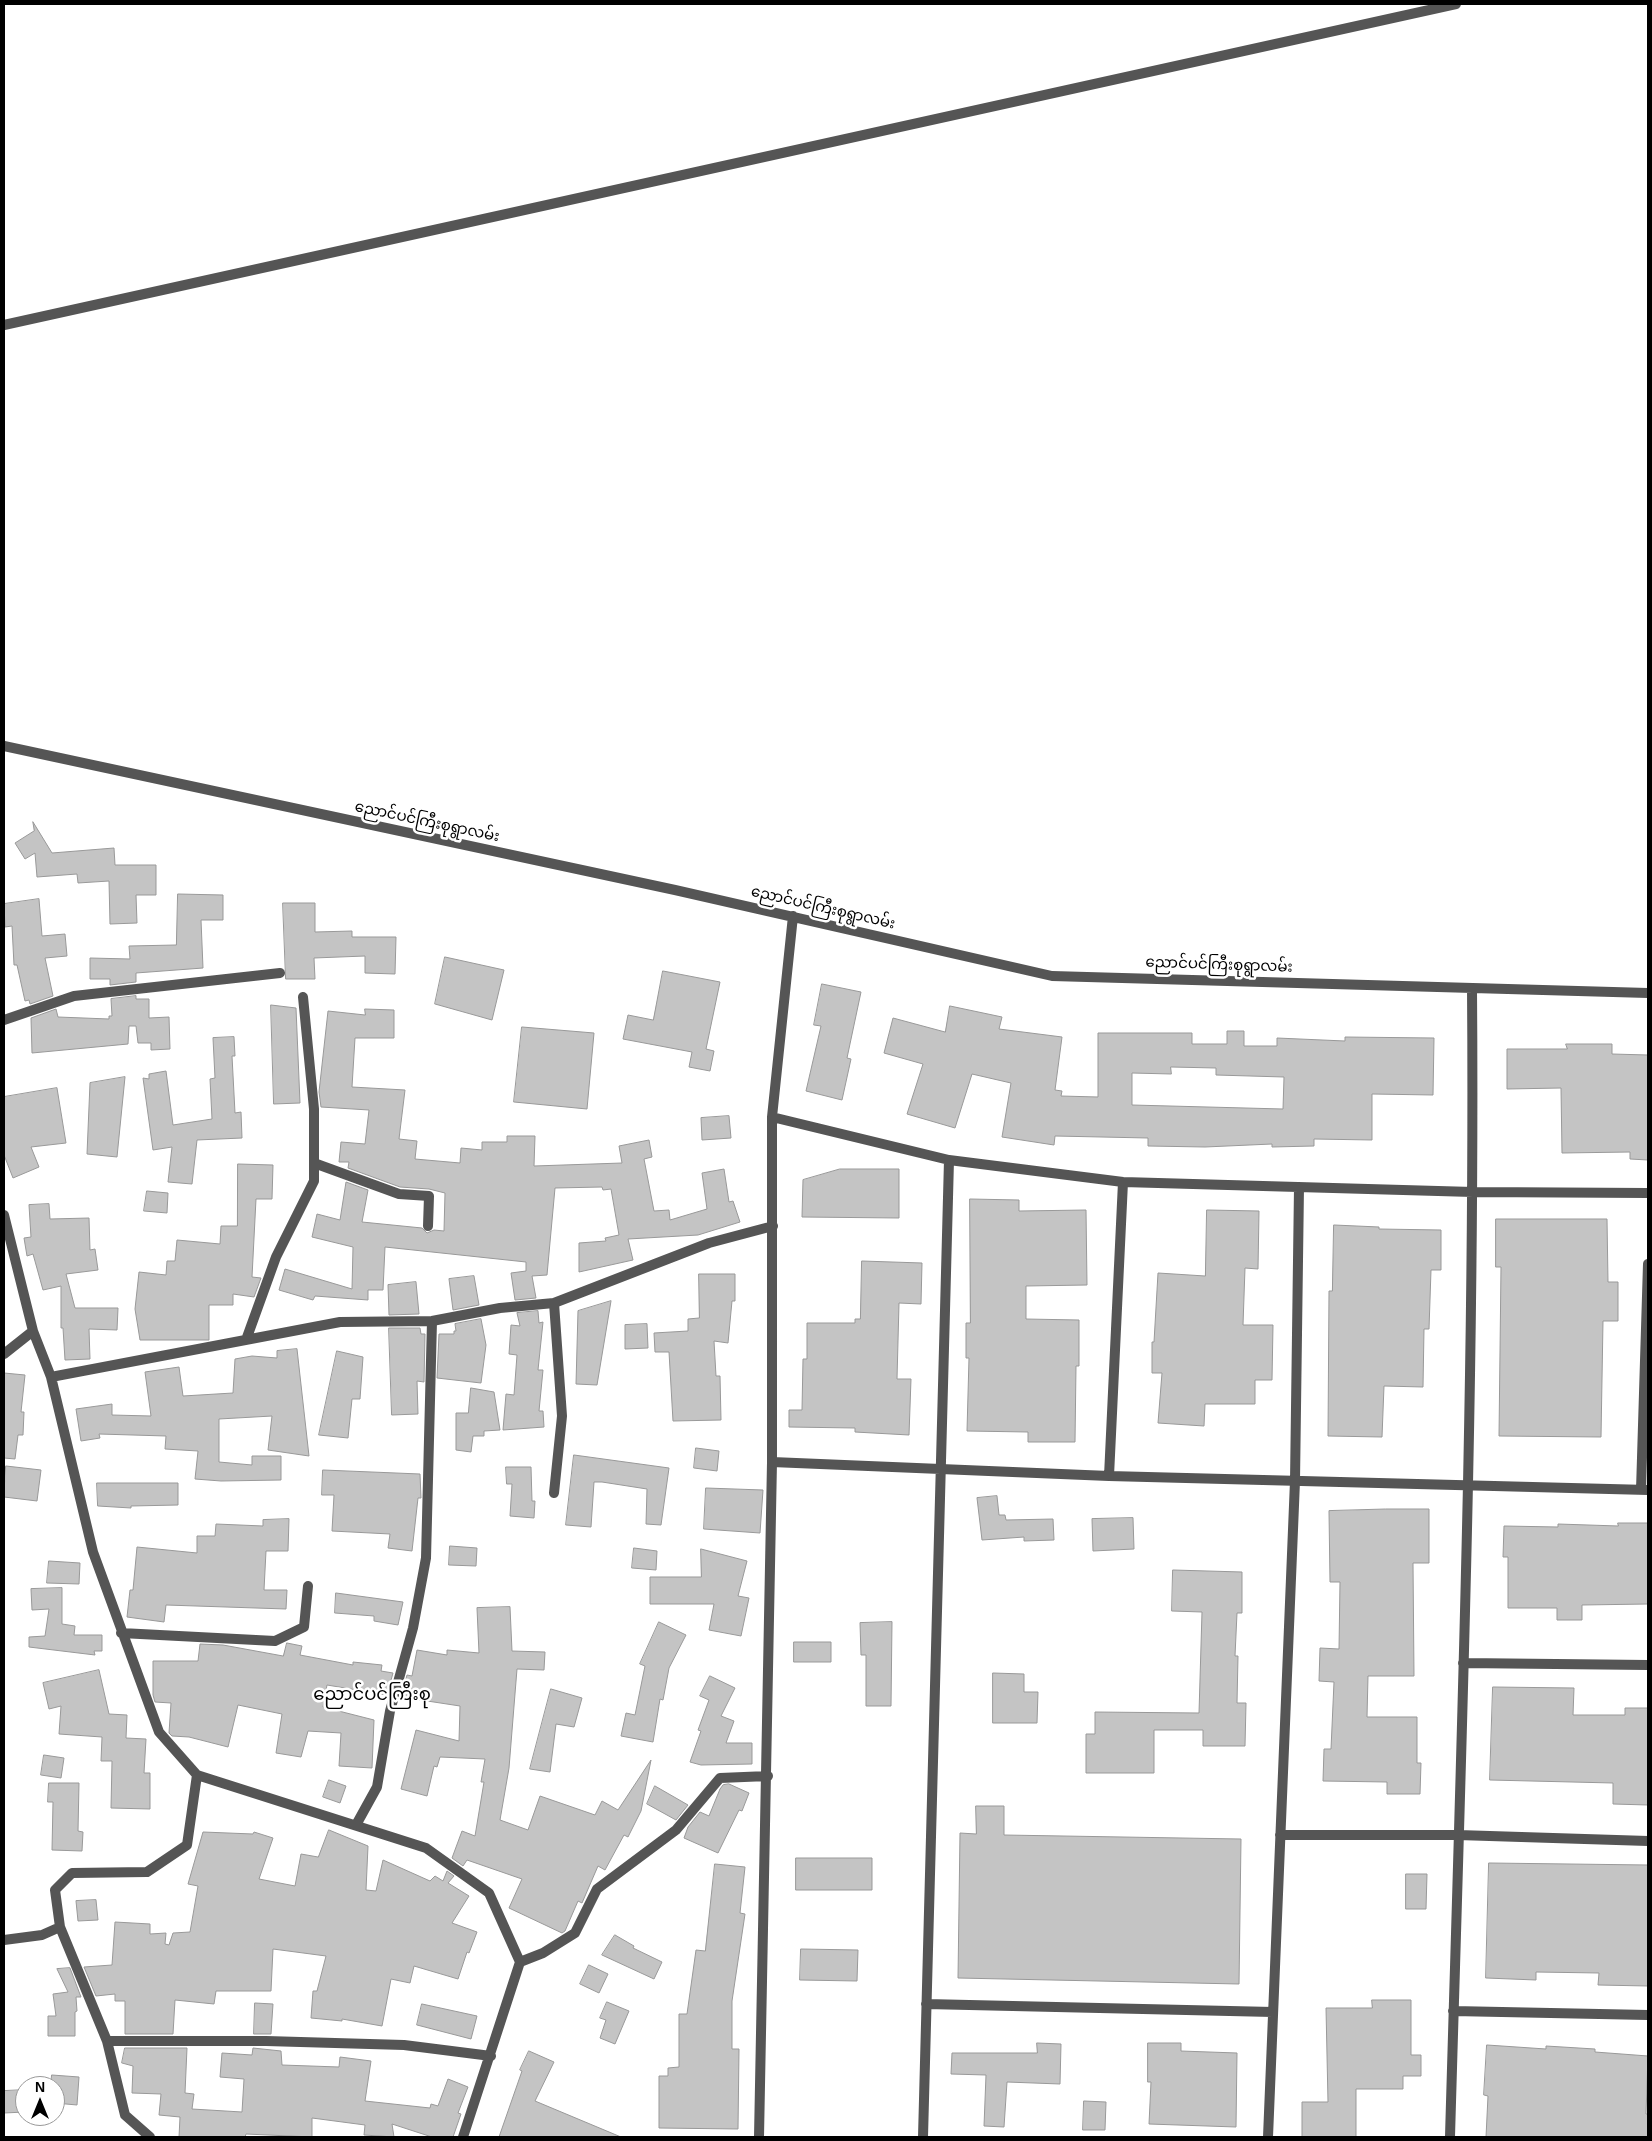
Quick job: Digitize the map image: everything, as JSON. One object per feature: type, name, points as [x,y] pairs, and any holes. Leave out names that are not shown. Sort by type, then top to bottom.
[{"type":"street","points":[[4,325],[1456,4]]},
{"type":"street","name":"ညောင်ပင်ကြီးစုရွာလမ်း","points":[[4,746],[794,916],[1052,976],[1648,993]]},
{"type":"street","points":[[759,2137],[768,1776],[772,1462],[772,1117],[794,916]]},
{"type":"street","points":[[4,1020],[74,996],[280,973]]},
{"type":"street","points":[[1450,2137],[1474,1192],[1472,988]]},
{"type":"street","points":[[246,1340],[276,1257],[314,1181],[314,1108],[303,997]]},
{"type":"street","points":[[772,1117],[949,1160],[1123,1182],[1474,1192],[1648,1192]]},
{"type":"street","points":[[923,2137],[949,1160]]},
{"type":"street","points":[[314,1163],[399,1194],[428,1196],[428,1226]]},
{"type":"street","points":[[1108,1476],[1123,1182]]},
{"type":"street","points":[[1268,2137],[1295,1481],[1299,1187]]},
{"type":"street","points":[[4,1215],[33,1331],[51,1376],[93,1552],[121,1633],[159,1732],[197,1775],[426,1848],[489,1893],[520,1962],[462,2137]]},
{"type":"street","points":[[51,1376],[340,1322],[432,1321],[500,1308],[554,1302],[709,1243],[773,1226]]},
{"type":"street","points":[[772,1462],[1108,1476],[1644,1490],[1648,1264]]},
{"type":"street","points":[[554,1302],[562,1416],[554,1493]]},
{"type":"street","points":[[356,1825],[377,1786],[390,1711],[413,1628],[426,1558],[432,1321]]},
{"type":"street","points":[[4,1354],[33,1331]]},
{"type":"street","points":[[121,1633],[275,1641],[304,1627],[308,1586]]},
{"type":"street","points":[[1463,1663],[1648,1665]]},
{"type":"street","points":[[150,2137],[125,2115],[107,2041],[60,1927],[54,1890],[72,1873],[146,1872],[187,1845],[197,1775]]},
{"type":"street","points":[[520,1962],[544,1953],[575,1934],[597,1889],[676,1830],[720,1778],[768,1776]]},
{"type":"street","points":[[1280,1835],[1458,1835],[1648,1841]]},
{"type":"street","points":[[4,1940],[42,1935],[60,1927]]},
{"type":"street","points":[[926,2004],[1273,2012]]},
{"type":"street","points":[[1453,2011],[1648,2015]]},
{"type":"street","points":[[107,2041],[266,2041],[404,2045],[490,2056]]},
{"type":"building","points":[[33,822],[52,853],[114,848],[115,865],[156,865],[156,895],[136,895],[137,923],[110,924],[109,881],[78,883],[77,874],[37,877],[35,853],[25,859],[15,843],[34,831]]},
{"type":"building","points":[[178,894],[223,895],[223,920],[201,920],[203,968],[136,973],[136,982],[110,985],[110,979],[90,979],[90,958],[130,959],[129,946],[176,945]]},
{"type":"building","points":[[39,899],[42,936],[65,934],[67,956],[45,958],[53,996],[30,1004],[29,1000],[25,1001],[17,965],[14,965],[12,926],[5,927],[4,904]]},
{"type":"building","points":[[283,903],[315,903],[315,932],[352,931],[352,937],[396,937],[395,974],[365,973],[365,956],[314,958],[315,979],[286,979]]},
{"type":"building","points":[[445,957],[504,970],[492,1020],[435,1004]]},
{"type":"building","points":[[663,971],[720,982],[706,1049],[714,1051],[710,1071],[689,1067],[692,1052],[623,1039],[628,1015],[653,1020]]},
{"type":"building","points":[[822,984],[861,992],[847,1058],[851,1059],[842,1100],[806,1091],[821,1026],[814,1025]]},
{"type":"building","points":[[136,996],[136,999],[149,999],[149,1018],[169,1017],[170,1049],[151,1050],[151,1043],[138,1043],[136,1026],[129,1026],[128,1044],[32,1053],[31,1018],[56,1009],[58,1017],[109,1019],[109,1016],[112,1016],[111,999]]},
{"type":"building","points":[[271,1005],[296,1008],[300,1103],[274,1104]]},
{"type":"building","points":[[950,1006],[1002,1017],[999,1029],[1062,1037],[1055,1090],[1062,1091],[1061,1096],[1098,1097],[1098,1033],[1192,1033],[1192,1044],[1227,1044],[1227,1031],[1244,1031],[1244,1046],[1277,1046],[1277,1038],[1345,1041],[1345,1037],[1434,1038],[1433,1095],[1372,1094],[1372,1140],[1314,1139],[1314,1146],[1272,1147],[1272,1144],[1205,1147],[1148,1146],[1148,1138],[1055,1136],[1054,1145],[1002,1137],[1011,1083],[972,1074],[955,1128],[907,1114],[923,1064],[884,1053],[893,1018],[945,1032]],"holes":[[[1171,1067],[1216,1068],[1216,1075],[1284,1077],[1283,1109],[1132,1105],[1132,1073],[1171,1074]]]},
{"type":"building","points":[[365,1009],[394,1010],[394,1038],[355,1038],[352,1087],[405,1090],[399,1139],[417,1141],[415,1159],[460,1163],[461,1148],[482,1150],[482,1142],[507,1142],[507,1136],[535,1136],[534,1166],[622,1163],[619,1146],[649,1140],[652,1157],[644,1159],[654,1211],[669,1210],[670,1220],[707,1209],[702,1173],[724,1169],[729,1202],[733,1201],[740,1222],[698,1235],[628,1239],[633,1260],[579,1272],[579,1243],[606,1241],[605,1238],[619,1235],[611,1189],[603,1190],[602,1187],[555,1188],[547,1275],[532,1276],[536,1298],[515,1300],[511,1273],[526,1271],[526,1262],[385,1247],[383,1290],[368,1290],[368,1300],[315,1296],[313,1300],[279,1290],[285,1269],[352,1289],[353,1247],[312,1237],[317,1214],[340,1220],[346,1182],[368,1190],[362,1222],[422,1228],[427,1233],[434,1230],[444,1231],[445,1193],[429,1189],[400,1187],[348,1168],[349,1162],[339,1162],[341,1142],[365,1144],[369,1110],[321,1107],[319,1092],[328,1011],[365,1015]]},
{"type":"building","points":[[522,1027],[594,1033],[587,1109],[514,1102]]},
{"type":"building","points":[[234,1037],[235,1056],[232,1056],[235,1113],[241,1112],[242,1138],[197,1140],[192,1184],[168,1182],[172,1147],[153,1150],[143,1078],[149,1079],[149,1074],[166,1071],[173,1125],[212,1119],[210,1079],[215,1078],[213,1038]]},
{"type":"building","points":[[1566,1044],[1612,1044],[1612,1054],[1648,1055],[1648,1160],[1630,1159],[1630,1152],[1562,1153],[1561,1088],[1507,1089],[1507,1049],[1567,1049]]},
{"type":"building","points":[[125,1077],[117,1157],[87,1154],[90,1083]]},
{"type":"building","points":[[57,1088],[66,1143],[31,1147],[39,1167],[13,1178],[4,1155],[4,1097]]},
{"type":"building","points":[[729,1116],[731,1138],[702,1140],[701,1118]]},
{"type":"building","points":[[238,1164],[273,1165],[272,1199],[256,1199],[252,1277],[261,1278],[254,1297],[233,1294],[233,1305],[209,1305],[209,1340],[140,1340],[135,1309],[139,1272],[166,1275],[167,1261],[175,1261],[177,1240],[220,1244],[221,1226],[237,1226]]},
{"type":"building","points":[[840,1169],[899,1169],[899,1218],[802,1217],[803,1180]]},
{"type":"building","points":[[147,1191],[168,1193],[167,1213],[144,1211]]},
{"type":"building","points":[[970,1199],[1019,1200],[1019,1211],[1086,1210],[1087,1285],[1026,1286],[1026,1319],[1079,1320],[1079,1366],[1076,1366],[1075,1442],[1028,1442],[1028,1432],[967,1431],[969,1358],[966,1358],[966,1323],[970,1323]]},
{"type":"building","points":[[49,1204],[50,1219],[89,1218],[90,1250],[95,1249],[98,1270],[66,1274],[75,1308],[118,1308],[117,1330],[89,1329],[90,1359],[65,1360],[63,1328],[61,1328],[61,1286],[43,1290],[33,1254],[27,1256],[24,1238],[31,1237],[29,1205]]},
{"type":"building","points":[[1207,1210],[1259,1211],[1258,1269],[1245,1268],[1243,1325],[1273,1325],[1272,1380],[1255,1380],[1255,1404],[1205,1404],[1204,1426],[1158,1423],[1162,1373],[1152,1373],[1152,1342],[1154,1342],[1158,1273],[1205,1276]]},
{"type":"building","points":[[1496,1219],[1607,1219],[1608,1282],[1618,1282],[1618,1321],[1603,1321],[1601,1437],[1499,1436],[1501,1267],[1496,1267]]},
{"type":"building","points":[[1334,1225],[1379,1227],[1379,1229],[1441,1230],[1441,1270],[1431,1270],[1429,1329],[1424,1329],[1423,1387],[1384,1386],[1382,1437],[1328,1436],[1329,1291],[1332,1291]]},
{"type":"building","points":[[862,1261],[922,1263],[921,1304],[899,1303],[897,1379],[911,1379],[909,1435],[855,1432],[855,1428],[789,1427],[789,1410],[802,1410],[803,1359],[807,1359],[807,1323],[855,1323],[855,1319],[860,1319]]},
{"type":"building","points":[[699,1274],[735,1274],[735,1301],[732,1301],[728,1343],[714,1341],[716,1376],[720,1376],[721,1420],[673,1421],[669,1352],[655,1352],[654,1333],[688,1331],[688,1319],[699,1318]]},
{"type":"building","points":[[474,1276],[479,1305],[453,1310],[449,1279]]},
{"type":"building","points":[[416,1282],[419,1314],[389,1315],[388,1285]]},
{"type":"building","points":[[611,1301],[597,1385],[576,1384],[578,1311]]},
{"type":"building","points":[[538,1311],[539,1323],[543,1322],[538,1370],[543,1370],[539,1411],[543,1411],[544,1427],[503,1430],[506,1394],[514,1395],[517,1355],[509,1354],[511,1325],[520,1326],[517,1313]]},
{"type":"building","points":[[481,1319],[486,1345],[481,1383],[437,1378],[439,1334],[454,1334],[454,1331],[456,1331],[455,1324]]},
{"type":"building","points":[[647,1324],[648,1348],[625,1349],[625,1325]]},
{"type":"building","points":[[389,1328],[420,1328],[421,1334],[425,1334],[424,1382],[417,1381],[418,1414],[392,1415]]},
{"type":"building","points":[[297,1349],[309,1456],[268,1450],[272,1416],[219,1419],[219,1462],[252,1465],[252,1456],[281,1456],[281,1480],[221,1481],[195,1479],[198,1451],[165,1449],[166,1436],[99,1434],[100,1438],[81,1441],[76,1409],[112,1404],[112,1415],[151,1416],[145,1372],[179,1367],[183,1396],[233,1393],[235,1359],[252,1356],[277,1358],[277,1351]]},
{"type":"building","points":[[337,1351],[363,1357],[360,1399],[352,1399],[348,1438],[319,1435]]},
{"type":"building","points":[[4,1373],[25,1375],[21,1412],[24,1412],[23,1435],[18,1435],[15,1459],[4,1458]]},
{"type":"building","points":[[471,1388],[494,1392],[500,1430],[484,1431],[484,1436],[473,1436],[471,1452],[456,1450],[456,1413],[468,1413]]},
{"type":"building","points":[[696,1448],[719,1451],[717,1471],[694,1468]]},
{"type":"building","points":[[574,1455],[669,1468],[661,1525],[646,1524],[647,1489],[594,1482],[591,1527],[566,1525]]},
{"type":"building","points":[[6,1466],[41,1470],[37,1501],[4,1497]]},
{"type":"building","points":[[506,1467],[531,1467],[532,1501],[535,1501],[534,1518],[510,1516],[512,1484],[507,1484]]},
{"type":"building","points":[[323,1470],[420,1474],[421,1498],[418,1498],[412,1551],[388,1548],[390,1534],[332,1531],[334,1495],[322,1495]]},
{"type":"building","points":[[97,1483],[178,1483],[178,1505],[131,1506],[131,1508],[98,1506]]},
{"type":"building","points":[[706,1488],[763,1490],[760,1533],[704,1529]]},
{"type":"building","points":[[997,1496],[999,1515],[1005,1515],[1006,1520],[1053,1519],[1054,1540],[1024,1541],[1024,1537],[982,1540],[977,1498]]},
{"type":"building","points":[[1429,1509],[1429,1563],[1413,1563],[1414,1676],[1368,1676],[1367,1717],[1417,1717],[1417,1763],[1421,1763],[1420,1794],[1387,1794],[1387,1782],[1323,1781],[1324,1749],[1331,1749],[1334,1682],[1319,1681],[1320,1648],[1339,1649],[1340,1582],[1330,1582],[1329,1511]]},
{"type":"building","points":[[1133,1518],[1134,1549],[1093,1551],[1092,1519]]},
{"type":"building","points":[[289,1519],[288,1551],[266,1551],[264,1590],[287,1590],[286,1609],[166,1605],[164,1622],[127,1617],[130,1590],[133,1590],[137,1547],[197,1553],[197,1536],[215,1536],[216,1524],[263,1526],[263,1520]]},
{"type":"building","points":[[1618,1523],[1648,1523],[1648,1604],[1582,1605],[1582,1620],[1557,1620],[1557,1608],[1508,1608],[1508,1557],[1503,1557],[1504,1526],[1558,1527],[1558,1524],[1618,1526]]},
{"type":"building","points":[[450,1546],[477,1548],[476,1566],[449,1565]]},
{"type":"building","points":[[634,1548],[657,1551],[656,1570],[632,1568]]},
{"type":"building","points":[[701,1549],[747,1561],[738,1596],[749,1598],[741,1636],[709,1630],[714,1604],[650,1604],[650,1577],[701,1577]]},
{"type":"building","points":[[49,1561],[80,1563],[79,1584],[47,1583]]},
{"type":"building","points":[[1173,1570],[1242,1572],[1242,1613],[1237,1613],[1235,1656],[1238,1656],[1237,1703],[1246,1703],[1245,1746],[1203,1746],[1203,1730],[1154,1730],[1154,1773],[1086,1773],[1086,1734],[1095,1734],[1095,1712],[1199,1713],[1202,1612],[1172,1611]]},
{"type":"building","points":[[62,1588],[62,1624],[75,1626],[74,1635],[102,1635],[102,1651],[94,1651],[95,1655],[29,1647],[29,1637],[45,1636],[49,1609],[32,1610],[31,1589]]},
{"type":"building","points":[[336,1593],[403,1602],[398,1625],[374,1621],[374,1616],[335,1613]]},
{"type":"building","points":[[510,1607],[512,1651],[545,1652],[544,1670],[517,1669],[509,1768],[500,1820],[528,1830],[540,1796],[595,1815],[602,1801],[618,1810],[651,1760],[641,1811],[628,1837],[624,1835],[605,1870],[598,1866],[582,1903],[578,1901],[565,1931],[562,1933],[509,1908],[522,1879],[467,1860],[463,1866],[452,1858],[462,1831],[475,1836],[484,1782],[481,1782],[485,1759],[440,1757],[437,1767],[434,1766],[427,1796],[401,1789],[416,1730],[459,1741],[460,1706],[401,1697],[407,1675],[412,1676],[417,1650],[447,1655],[447,1650],[479,1653],[477,1608]]},
{"type":"building","points":[[659,1622],[686,1635],[669,1668],[663,1700],[660,1699],[653,1742],[621,1736],[626,1713],[635,1715],[645,1666],[640,1664]]},
{"type":"building","points":[[892,1622],[891,1706],[866,1706],[866,1655],[861,1655],[860,1623]]},
{"type":"building","points":[[794,1642],[831,1642],[831,1662],[794,1662]]},
{"type":"building","points":[[287,1643],[302,1646],[300,1655],[353,1665],[353,1662],[382,1665],[381,1671],[393,1673],[387,1695],[327,1685],[323,1707],[374,1720],[372,1768],[339,1766],[341,1733],[308,1731],[301,1757],[276,1753],[282,1714],[238,1705],[228,1747],[189,1737],[172,1736],[169,1733],[171,1703],[155,1702],[153,1695],[153,1661],[198,1661],[200,1644],[223,1645],[283,1656]]},
{"type":"building","points":[[99,1670],[109,1714],[127,1715],[126,1738],[146,1739],[144,1773],[150,1773],[150,1809],[111,1808],[112,1761],[101,1761],[102,1737],[59,1734],[61,1706],[49,1709],[43,1683]]},
{"type":"building","points":[[993,1673],[1024,1674],[1024,1692],[1038,1692],[1037,1723],[993,1723]]},
{"type":"building","points":[[710,1676],[735,1688],[721,1716],[734,1721],[726,1743],[752,1743],[752,1764],[701,1765],[690,1762],[701,1731],[698,1730],[709,1700],[700,1696]]},
{"type":"building","points":[[1493,1687],[1574,1688],[1573,1715],[1625,1715],[1625,1708],[1648,1708],[1648,1805],[1613,1804],[1613,1783],[1490,1780]]},
{"type":"building","points":[[551,1689],[582,1698],[574,1727],[556,1724],[550,1772],[530,1769]]},
{"type":"building","points":[[44,1755],[64,1758],[61,1778],[41,1775]]},
{"type":"building","points":[[329,1780],[346,1786],[340,1803],[323,1797]]},
{"type":"building","points":[[49,1783],[79,1783],[78,1831],[83,1832],[82,1851],[52,1850],[53,1802],[48,1802]]},
{"type":"building","points":[[729,1784],[749,1793],[742,1811],[739,1810],[718,1853],[684,1838],[688,1827],[700,1812],[709,1816],[720,1789],[723,1785]]},
{"type":"building","points":[[655,1786],[688,1805],[676,1820],[647,1804]]},
{"type":"building","points":[[976,1806],[1004,1806],[1004,1835],[1241,1839],[1239,1984],[958,1978],[960,1833],[976,1834]]},
{"type":"building","points":[[329,1830],[368,1846],[366,1890],[376,1891],[383,1860],[430,1881],[435,1876],[443,1881],[447,1871],[454,1876],[448,1883],[469,1896],[452,1923],[477,1932],[469,1953],[467,1952],[458,1979],[414,1966],[410,1983],[391,1979],[382,2026],[342,2019],[342,2021],[311,2018],[313,1991],[317,1991],[326,1956],[273,1949],[271,1991],[216,1991],[214,2004],[175,2000],[173,2034],[125,2034],[125,2001],[115,2001],[115,1994],[96,1996],[84,1967],[112,1965],[115,1922],[150,1924],[150,1934],[166,1933],[165,1944],[169,1945],[173,1933],[190,1932],[198,1886],[188,1884],[203,1832],[253,1834],[254,1832],[273,1838],[259,1879],[295,1886],[301,1854],[318,1857]]},
{"type":"building","points":[[796,1858],[872,1858],[872,1890],[796,1890]]},
{"type":"building","points":[[1489,1863],[1648,1865],[1648,1986],[1598,1985],[1599,1973],[1536,1972],[1536,1980],[1486,1978]]},
{"type":"building","points":[[715,1864],[745,1867],[740,1913],[745,1914],[732,2001],[732,2049],[739,2049],[738,2129],[659,2128],[659,2076],[668,2076],[668,2068],[679,2067],[679,2014],[687,2014],[696,1950],[705,1951]]},
{"type":"building","points":[[1406,1874],[1427,1874],[1426,1909],[1406,1909]]},
{"type":"building","points":[[96,1900],[98,1920],[78,1921],[76,1901]]},
{"type":"building","points":[[615,1935],[634,1946],[633,1948],[662,1962],[654,1979],[602,1955]]},
{"type":"building","points":[[801,1949],[858,1950],[857,1981],[800,1980]]},
{"type":"building","points":[[589,1965],[608,1974],[599,1993],[580,1984]]},
{"type":"building","points":[[70,1968],[81,1997],[76,1997],[75,2036],[48,2036],[48,2016],[56,2016],[53,1994],[68,1992],[57,1969]]},
{"type":"building","points":[[1372,2000],[1411,2000],[1411,2055],[1421,2055],[1421,2076],[1403,2076],[1403,2089],[1356,2089],[1356,2137],[1302,2137],[1302,2102],[1328,2102],[1326,2008],[1372,2008]]},
{"type":"building","points":[[607,2002],[629,2011],[615,2044],[600,2038],[606,2020],[600,2018]]},
{"type":"building","points":[[255,2003],[273,2004],[271,2034],[254,2034]]},
{"type":"building","points":[[422,2004],[477,2016],[471,2039],[417,2025]]},
{"type":"building","points":[[1037,2043],[1061,2044],[1060,2084],[1007,2082],[1004,2127],[984,2126],[986,2075],[951,2074],[952,2053],[1037,2053]]},
{"type":"building","points":[[1148,2043],[1181,2043],[1181,2051],[1237,2053],[1236,2127],[1149,2124],[1151,2082],[1148,2082]]},
{"type":"building","points":[[1487,2045],[1546,2049],[1546,2046],[1595,2049],[1595,2052],[1648,2056],[1646,2114],[1648,2114],[1648,2137],[1486,2137],[1488,2096],[1484,2095]]},
{"type":"building","points":[[125,2048],[187,2048],[185,2093],[194,2094],[192,2109],[242,2112],[244,2079],[220,2077],[222,2053],[252,2055],[253,2048],[281,2051],[282,2065],[339,2067],[340,2057],[371,2061],[365,2101],[430,2108],[431,2104],[438,2106],[448,2079],[468,2087],[458,2113],[461,2114],[453,2137],[432,2137],[392,2124],[394,2137],[364,2135],[365,2125],[312,2118],[312,2137],[246,2134],[245,2137],[179,2137],[180,2117],[159,2115],[161,2094],[132,2093],[133,2066],[122,2063]]},
{"type":"building","points":[[529,2051],[554,2062],[535,2101],[621,2137],[499,2137],[522,2071],[520,2070]]},
{"type":"building","points":[[52,2075],[79,2077],[77,2105],[65,2104],[65,2076]]},
{"type":"building","points":[[15,2090],[15,2112],[4,2113],[4,2091]]},
{"type":"building","points":[[1084,2101],[1106,2102],[1105,2130],[1083,2130]]},
{"type":"district","name":"ညောင်ပင်ကြီးစု","points":[[372,1695]]}]
